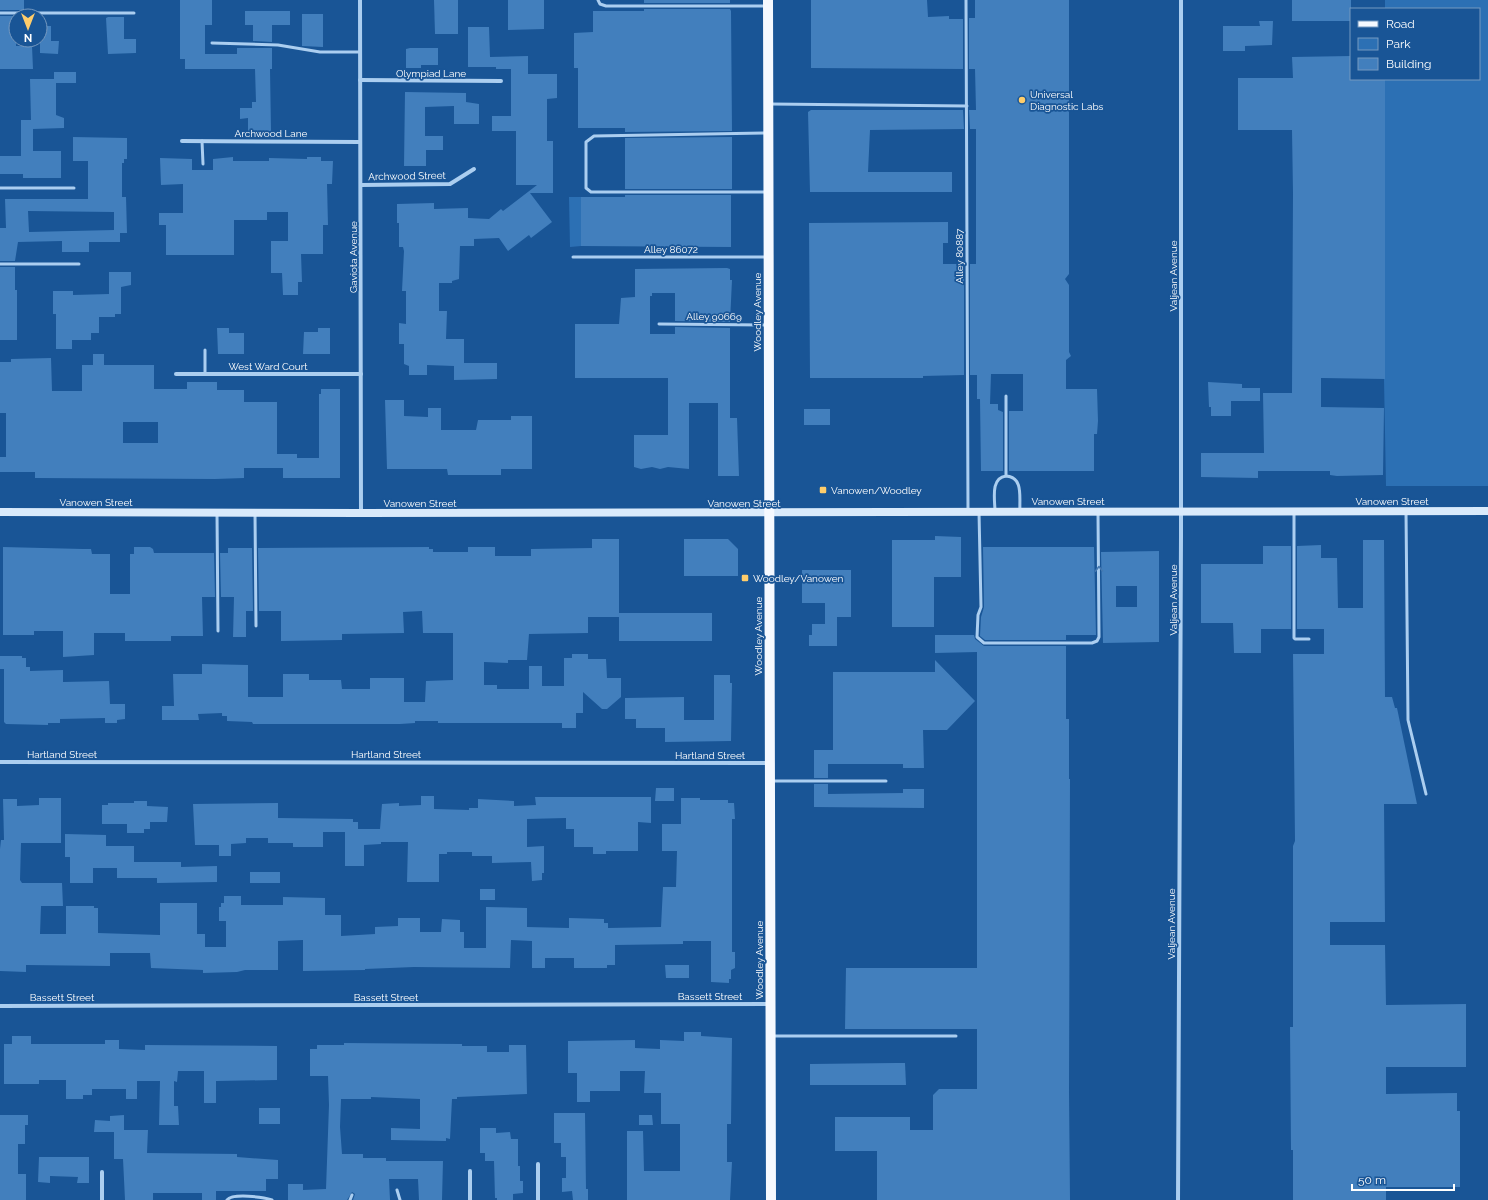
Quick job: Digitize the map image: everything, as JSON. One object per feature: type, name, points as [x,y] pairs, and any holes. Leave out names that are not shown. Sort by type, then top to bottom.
[{"type":"main road","name":"Woodley Avenue","points":[[768,3],[772,1200]]},
{"type":"main road","name":"Vanowen Street","points":[[0,512],[769,513],[1488,511]]},
{"type":"street","name":"Gaviota Avenue","points":[[360,0],[361,513]]},
{"type":"street","name":"Valjean Avenue","points":[[1178,1200],[1181,512],[1181,0]]},
{"type":"street","name":"Olympiad Lane","points":[[360,80],[501,81]]},
{"type":"street","name":"Archwood Lane","points":[[182,141],[360,142]]},
{"type":"street","name":"Archwood Street","points":[[361,185],[450,184],[474,169]]},
{"type":"street","name":"West Ward Court","points":[[176,374],[361,374]]},
{"type":"street","name":"Hartland Street","points":[[0,762],[771,763]]},
{"type":"street","name":"Bassett Street","points":[[0,1006],[771,1004]]},
{"type":"street","points":[[538,1164],[538,1200]]},
{"type":"street","points":[[470,1171],[470,1200]]},
{"type":"street","points":[[102,1172],[102,1200]]},
{"type":"lane","points":[[598,0],[603,6],[768,3]]},
{"type":"lane","points":[[638,0],[638,6]]},
{"type":"lane","name":"Alley 80887","points":[[966,0],[968,512]]},
{"type":"lane","points":[[0,13],[134,13]]},
{"type":"lane","points":[[212,43],[278,45],[320,52],[360,52]]},
{"type":"lane","points":[[768,104],[967,106]]},
{"type":"lane","points":[[768,133],[594,136],[586,142],[586,188],[591,192],[768,192]]},
{"type":"lane","points":[[202,141],[203,164]]},
{"type":"lane","points":[[0,188],[74,188]]},
{"type":"lane","name":"Alley 86072","points":[[573,257],[769,257]]},
{"type":"lane","points":[[0,264],[79,264]]},
{"type":"lane","name":"Alley 90669","points":[[659,324],[769,325]]},
{"type":"lane","points":[[205,350],[205,374]]},
{"type":"lane","points":[[1006,396],[1006,476]]},
{"type":"lane","points":[[995,512],[995,486],[997,480],[1001,476],[1012,476],[1017,479],[1019,485],[1020,512]]},
{"type":"lane","points":[[979,512],[981,607],[978,615],[978,637],[980,640],[984,643],[1092,643],[1097,641],[1099,637],[1100,608],[1098,511]]},
{"type":"lane","points":[[1294,511],[1294,638],[1309,639]]},
{"type":"lane","points":[[1406,511],[1407,714],[1426,794]]},
{"type":"lane","points":[[217,513],[218,631]]},
{"type":"lane","points":[[255,513],[256,626]]},
{"type":"lane","points":[[771,781],[886,781]]},
{"type":"lane","points":[[771,1036],[956,1036]]},
{"type":"lane","points":[[396,1190],[400,1200]]},
{"type":"lane","points":[[350,1200],[352,1195]]},
{"type":"lane","points":[[227,1200],[235,1196],[272,1200]]},
{"type":"green space","points":[[1385,0],[1488,0],[1488,486],[1386,486],[1384,379],[1385,80],[1480,80],[1480,8],[1385,8]]},
{"type":"green space","points":[[569,197],[581,197],[581,246],[570,247]]},
{"type":"building","points":[[0,0],[24,0],[24,8],[8,8],[8,10],[0,10]]},
{"type":"building","points":[[180,0],[212,0],[212,25],[205,25],[205,54],[237,54],[237,48],[272,48],[272,69],[270,69],[271,131],[248,131],[248,118],[240,119],[240,108],[252,108],[252,102],[256,102],[255,69],[185,69],[185,59],[180,59]]},
{"type":"building","points":[[434,0],[458,0],[458,34],[435,34]]},
{"type":"building","points":[[508,0],[544,0],[544,29],[508,30]]},
{"type":"building","points":[[644,0],[730,0],[730,3],[644,3]]},
{"type":"building","points":[[811,0],[927,0],[928,17],[949,16],[949,19],[963,19],[963,69],[811,68]]},
{"type":"building","points":[[975,0],[1069,0],[1069,274],[1065,279],[1069,285],[1069,352],[1071,356],[1066,360],[1066,389],[1097,389],[1098,421],[1097,434],[1094,434],[1094,471],[1009,471],[1009,411],[1023,411],[1023,374],[991,374],[990,404],[998,404],[998,410],[1003,412],[1003,471],[981,471],[980,399],[977,399],[977,375],[970,375],[970,264],[976,264],[976,129],[970,129],[969,110],[976,110],[975,69],[969,69],[969,18],[975,18]]},
{"type":"building","points":[[1292,0],[1351,0],[1350,21],[1292,21]]},
{"type":"building","points":[[644,9],[730,9],[732,131],[625,132],[625,128],[578,128],[578,68],[574,68],[574,33],[593,32],[593,11],[644,11]]},
{"type":"building","points":[[245,11],[290,11],[290,25],[272,25],[272,42],[253,41],[253,25],[245,25]]},
{"type":"building","points":[[302,14],[323,14],[323,47],[302,46]]},
{"type":"building","points":[[0,16],[8,16],[8,48],[32,48],[33,69],[0,69]]},
{"type":"building","points":[[124,17],[124,39],[136,39],[136,53],[108,54],[106,18]]},
{"type":"building","points":[[1259,21],[1273,21],[1272,45],[1245,46],[1245,51],[1223,51],[1223,26],[1260,26]]},
{"type":"building","points":[[48,26],[51,26],[51,41],[59,41],[58,54],[40,53],[40,48],[48,48]]},
{"type":"building","points":[[468,27],[489,27],[490,57],[528,56],[528,74],[557,74],[557,98],[547,99],[547,141],[553,141],[553,193],[530,193],[552,222],[531,238],[529,235],[508,251],[499,238],[474,239],[474,246],[460,246],[459,279],[452,281],[452,283],[439,283],[439,311],[447,311],[446,339],[464,339],[464,363],[497,363],[497,379],[454,380],[454,366],[427,365],[427,375],[409,375],[409,366],[404,364],[404,344],[399,344],[399,323],[406,324],[406,291],[402,291],[404,251],[403,247],[399,247],[397,204],[434,203],[434,209],[468,208],[468,218],[489,219],[501,209],[503,211],[537,185],[516,185],[516,131],[492,131],[492,116],[511,116],[511,69],[496,69],[496,67],[468,67]]},
{"type":"building","points":[[438,48],[438,65],[421,65],[421,68],[406,68],[406,49]]},
{"type":"building","points":[[1350,56],[1350,80],[1385,80],[1385,379],[1321,378],[1321,407],[1384,408],[1383,475],[1337,476],[1330,475],[1330,471],[1258,471],[1258,478],[1201,477],[1201,453],[1264,453],[1263,393],[1292,393],[1292,130],[1238,130],[1238,78],[1293,78],[1292,57]]},
{"type":"building","points":[[54,72],[76,72],[76,83],[56,83],[56,115],[64,118],[64,128],[33,129],[33,151],[61,151],[61,178],[23,178],[23,174],[0,174],[0,156],[21,156],[21,120],[31,120],[30,79],[54,79]]},
{"type":"building","points":[[405,92],[466,93],[466,102],[479,104],[479,124],[454,124],[454,106],[425,107],[425,136],[443,136],[443,150],[426,150],[426,166],[404,166]]},
{"type":"building","points":[[811,110],[963,110],[964,129],[870,130],[868,172],[952,172],[952,192],[810,192],[808,112]]},
{"type":"building","points":[[73,137],[127,138],[127,159],[124,159],[124,163],[122,163],[122,197],[126,197],[127,233],[120,233],[120,242],[89,242],[89,252],[62,252],[62,241],[18,242],[15,261],[0,261],[0,228],[6,228],[5,199],[88,199],[88,161],[73,161]],"holes":[[[28,211],[114,212],[114,230],[29,232]]]},
{"type":"building","points":[[732,137],[732,189],[625,189],[625,138]]},
{"type":"building","points":[[233,157],[233,161],[269,161],[269,158],[307,159],[307,157],[321,157],[321,161],[333,161],[332,184],[327,184],[328,225],[323,225],[323,254],[301,254],[302,282],[298,282],[298,295],[283,295],[282,273],[271,273],[271,241],[288,241],[288,212],[267,212],[267,220],[234,220],[234,255],[166,255],[166,225],[159,225],[159,213],[183,213],[183,184],[161,185],[160,158],[192,159],[192,170],[213,170],[213,159]]},
{"type":"building","points":[[625,195],[731,195],[731,247],[581,246],[581,197],[625,197]]},
{"type":"building","points":[[948,222],[948,243],[943,243],[943,264],[964,264],[964,375],[923,376],[923,378],[810,378],[809,223]]},
{"type":"building","points":[[0,267],[15,267],[15,290],[17,290],[17,340],[0,340]]},
{"type":"building","points":[[635,269],[730,269],[730,280],[732,280],[730,322],[675,321],[675,293],[652,293],[652,296],[650,296],[650,334],[675,334],[675,327],[730,328],[730,418],[737,418],[739,476],[718,476],[718,403],[689,403],[689,469],[668,467],[660,469],[652,467],[641,469],[634,467],[634,435],[668,435],[668,378],[575,378],[575,324],[619,324],[621,298],[635,297]]},
{"type":"building","points":[[109,272],[131,272],[131,285],[121,287],[121,314],[115,314],[115,317],[99,317],[99,333],[91,333],[91,340],[72,340],[72,349],[56,349],[56,314],[53,314],[53,291],[73,291],[73,295],[109,294]]},
{"type":"building","points":[[217,328],[229,328],[229,333],[244,333],[244,354],[218,354]]},
{"type":"building","points":[[318,328],[330,328],[330,354],[303,354],[304,332],[318,332]]},
{"type":"building","points":[[93,354],[104,354],[104,365],[154,365],[154,389],[187,389],[187,382],[217,382],[217,390],[244,390],[244,402],[277,402],[277,454],[297,454],[297,458],[319,458],[319,394],[321,394],[321,389],[340,389],[340,478],[283,478],[283,468],[244,468],[244,478],[215,479],[35,478],[35,472],[0,472],[0,457],[6,457],[6,413],[0,413],[0,362],[11,362],[11,359],[51,358],[52,391],[82,391],[82,365],[93,365]],"holes":[[[123,422],[158,422],[158,443],[123,443]]]},
{"type":"building","points":[[1208,382],[1242,384],[1242,388],[1260,388],[1260,401],[1231,401],[1231,416],[1211,416],[1211,407],[1209,407]]},
{"type":"building","points":[[385,400],[404,400],[404,416],[428,417],[428,408],[441,408],[441,430],[476,430],[478,420],[511,420],[511,416],[532,416],[532,469],[501,469],[501,475],[448,475],[447,469],[387,469]]},
{"type":"building","points":[[804,409],[830,409],[830,425],[804,425]]},
{"type":"building","points":[[935,536],[961,537],[961,577],[934,577],[934,627],[892,627],[892,540],[935,540]]},
{"type":"building","points":[[592,539],[619,539],[619,617],[588,617],[588,633],[529,634],[527,660],[508,660],[508,663],[484,662],[484,685],[497,685],[497,689],[529,689],[529,666],[542,666],[542,686],[564,686],[564,658],[572,658],[572,654],[588,654],[588,659],[606,659],[607,678],[621,678],[621,697],[607,709],[602,709],[583,692],[583,713],[576,713],[576,728],[562,728],[562,723],[438,723],[438,721],[415,721],[415,723],[400,724],[253,724],[252,722],[227,721],[227,716],[222,716],[222,713],[198,714],[199,720],[162,720],[162,706],[174,706],[173,674],[202,674],[202,664],[248,665],[248,697],[283,697],[283,674],[309,674],[309,680],[341,680],[342,689],[370,689],[370,678],[404,678],[404,702],[425,702],[426,681],[453,680],[453,633],[423,633],[422,611],[403,612],[404,633],[342,634],[342,640],[281,641],[281,611],[259,611],[258,548],[429,547],[429,549],[433,549],[433,552],[468,552],[468,547],[495,547],[495,556],[531,556],[531,549],[592,548]]},
{"type":"building","points":[[684,539],[728,539],[738,549],[738,576],[684,576]]},
{"type":"building","points":[[1363,540],[1384,540],[1385,697],[1392,697],[1395,708],[1397,708],[1417,804],[1384,804],[1385,922],[1330,922],[1330,945],[1385,945],[1386,1005],[1466,1004],[1466,1067],[1386,1067],[1386,1094],[1457,1093],[1457,1111],[1460,1111],[1460,1187],[1386,1187],[1386,1200],[1293,1200],[1290,1027],[1293,1027],[1293,846],[1295,841],[1293,654],[1324,654],[1324,629],[1297,629],[1297,546],[1321,545],[1321,558],[1337,558],[1338,608],[1363,608]]},
{"type":"building","points":[[1263,546],[1291,546],[1291,629],[1261,629],[1261,653],[1234,653],[1233,623],[1201,623],[1201,564],[1263,564]]},
{"type":"building","points":[[3,547],[91,549],[92,554],[110,554],[110,594],[130,594],[130,554],[134,554],[134,547],[150,547],[153,549],[154,553],[214,553],[215,597],[202,597],[203,636],[171,636],[171,641],[125,641],[125,633],[94,633],[94,655],[63,657],[63,631],[34,631],[34,635],[3,635]]},
{"type":"building","points":[[983,547],[1094,547],[1096,635],[1066,635],[1066,640],[985,640],[980,636],[981,617],[984,607]]},
{"type":"building","points":[[228,548],[252,548],[253,611],[246,611],[246,637],[233,637],[234,597],[221,597],[220,553],[228,553]]},
{"type":"building","points":[[1159,551],[1159,642],[1103,643],[1101,552]],"holes":[[[1116,586],[1137,586],[1137,607],[1116,607]]]},
{"type":"building","points":[[802,570],[851,570],[851,617],[837,617],[837,646],[809,646],[809,635],[812,635],[812,624],[825,624],[825,603],[802,603]]},
{"type":"building","points":[[619,613],[712,613],[712,641],[619,641]]},
{"type":"building","points":[[935,635],[974,635],[975,639],[984,646],[1066,646],[1066,719],[1069,719],[1070,779],[1070,1200],[877,1200],[877,1151],[835,1151],[835,1117],[910,1117],[910,1130],[933,1130],[933,1095],[939,1089],[977,1089],[977,1029],[845,1029],[846,968],[977,968],[977,652],[935,653]]},
{"type":"building","points":[[0,656],[22,656],[22,658],[26,658],[26,667],[30,667],[30,671],[63,670],[63,682],[109,681],[110,704],[125,704],[125,719],[117,720],[117,723],[105,723],[105,718],[60,719],[60,723],[48,723],[48,725],[6,724],[4,722],[4,669],[0,669]]},
{"type":"building","points":[[935,660],[975,701],[947,730],[923,730],[924,768],[903,768],[903,764],[828,764],[828,778],[814,778],[814,750],[833,750],[833,672],[935,672]]},
{"type":"building","points":[[714,675],[730,675],[730,683],[732,683],[731,741],[665,742],[665,728],[636,728],[636,719],[625,719],[625,698],[684,697],[684,720],[714,720]]},
{"type":"building","points":[[814,784],[828,784],[828,794],[903,793],[903,789],[924,789],[924,808],[814,807]]},
{"type":"building","points":[[656,788],[674,788],[674,801],[655,801]]},
{"type":"building","points":[[421,796],[434,796],[434,809],[469,810],[469,808],[478,808],[478,799],[514,801],[514,806],[536,805],[535,797],[651,797],[651,823],[638,822],[638,851],[606,851],[606,854],[593,854],[593,847],[574,847],[574,829],[566,829],[566,818],[527,819],[527,847],[544,846],[544,873],[542,873],[542,880],[532,881],[531,862],[492,863],[492,856],[472,856],[472,852],[447,852],[447,854],[439,854],[439,882],[407,882],[408,842],[381,842],[381,844],[364,845],[364,866],[345,866],[345,832],[323,832],[323,847],[293,847],[293,843],[268,843],[268,838],[246,838],[246,843],[231,844],[231,856],[219,856],[219,845],[195,845],[193,804],[278,803],[278,818],[353,819],[353,822],[358,822],[358,829],[380,829],[382,804],[399,803],[399,806],[421,805]]},
{"type":"building","points":[[39,798],[61,798],[61,843],[21,843],[20,880],[22,883],[62,883],[63,906],[41,906],[40,934],[66,934],[66,906],[94,906],[94,908],[98,908],[98,933],[160,935],[160,903],[197,903],[197,934],[205,934],[205,947],[226,947],[226,921],[219,921],[219,907],[221,907],[221,903],[224,903],[224,896],[241,896],[241,905],[283,905],[283,897],[325,898],[325,915],[341,915],[341,936],[375,934],[375,927],[398,926],[398,918],[420,918],[420,932],[441,932],[442,919],[460,920],[460,932],[464,932],[464,948],[486,948],[486,907],[527,908],[527,927],[569,928],[569,918],[604,919],[604,923],[608,923],[608,928],[661,927],[663,887],[676,887],[677,851],[662,851],[662,824],[681,824],[681,798],[728,800],[728,803],[734,803],[735,819],[732,819],[732,952],[735,952],[735,968],[731,970],[731,979],[729,979],[729,983],[711,982],[711,941],[683,941],[683,944],[615,945],[615,965],[607,965],[607,968],[574,968],[574,958],[545,958],[545,968],[532,968],[532,941],[511,940],[510,968],[414,967],[365,970],[303,971],[303,940],[278,941],[278,970],[245,970],[237,972],[203,973],[203,970],[151,968],[150,953],[110,953],[110,966],[26,965],[26,972],[0,971],[0,849],[1,840],[4,840],[3,799],[17,799],[17,806],[39,805]]},
{"type":"building","points":[[134,801],[147,801],[147,806],[168,807],[167,822],[150,822],[150,829],[144,829],[144,833],[127,833],[127,824],[102,824],[102,805],[108,805],[108,803],[134,803]]},
{"type":"building","points":[[65,834],[106,835],[106,846],[134,846],[134,862],[181,862],[181,867],[217,866],[217,882],[157,883],[157,878],[117,878],[117,868],[93,868],[93,883],[70,883],[70,857],[65,857]]},
{"type":"building","points":[[250,872],[280,872],[280,883],[250,883]]},
{"type":"building","points":[[480,889],[495,889],[495,900],[480,900]]},
{"type":"building","points":[[665,965],[689,965],[689,978],[666,978]]},
{"type":"building","points":[[684,1032],[701,1032],[701,1036],[732,1038],[731,1124],[727,1124],[727,1162],[732,1162],[730,1200],[627,1200],[627,1131],[643,1131],[644,1171],[680,1171],[680,1124],[661,1124],[661,1093],[644,1093],[645,1071],[620,1071],[620,1091],[590,1091],[590,1102],[577,1102],[577,1073],[568,1073],[568,1041],[635,1040],[635,1048],[660,1049],[660,1040],[684,1041]]},
{"type":"building","points":[[12,1036],[31,1036],[31,1044],[105,1044],[105,1040],[119,1040],[119,1049],[145,1050],[145,1045],[277,1046],[277,1080],[216,1081],[216,1103],[204,1103],[204,1071],[178,1071],[177,1082],[174,1081],[174,1106],[178,1106],[179,1125],[159,1125],[160,1081],[137,1081],[137,1099],[126,1099],[126,1089],[92,1089],[92,1095],[83,1095],[83,1099],[66,1099],[66,1080],[39,1080],[39,1084],[4,1084],[4,1044],[12,1044]]},
{"type":"building","points":[[344,1043],[462,1044],[462,1046],[487,1046],[487,1052],[509,1052],[509,1045],[526,1045],[527,1094],[457,1097],[457,1099],[452,1099],[450,1139],[446,1138],[446,1141],[391,1140],[391,1128],[420,1129],[420,1099],[371,1097],[371,1099],[341,1099],[340,1127],[342,1154],[363,1154],[363,1158],[386,1158],[386,1161],[443,1161],[442,1200],[419,1200],[418,1179],[389,1179],[390,1200],[353,1200],[355,1194],[352,1192],[347,1200],[288,1200],[288,1184],[303,1184],[303,1190],[326,1189],[329,1105],[328,1076],[310,1076],[310,1049],[317,1049],[317,1045],[344,1045]]},
{"type":"building","points":[[905,1063],[906,1085],[810,1085],[810,1064]]},
{"type":"building","points":[[259,1108],[280,1108],[280,1124],[259,1124]]},
{"type":"building","points":[[554,1113],[585,1113],[586,1189],[588,1189],[588,1200],[573,1200],[572,1191],[562,1192],[562,1178],[566,1178],[566,1157],[561,1157],[561,1143],[554,1143]]},
{"type":"building","points":[[0,1115],[28,1115],[28,1125],[25,1125],[25,1144],[18,1144],[18,1174],[26,1174],[26,1200],[0,1200]]},
{"type":"building","points":[[124,1115],[124,1130],[148,1130],[147,1153],[237,1154],[237,1157],[278,1160],[278,1179],[266,1179],[266,1191],[216,1191],[216,1200],[202,1200],[202,1193],[153,1193],[153,1200],[125,1200],[123,1159],[114,1159],[114,1132],[94,1132],[95,1120],[110,1121],[110,1116]]},
{"type":"building","points":[[639,1115],[652,1115],[653,1125],[639,1125]]},
{"type":"building","points":[[480,1128],[496,1128],[496,1133],[510,1132],[511,1139],[518,1139],[518,1166],[520,1166],[520,1181],[523,1181],[523,1193],[513,1194],[513,1200],[497,1200],[497,1198],[495,1198],[494,1161],[485,1161],[485,1153],[480,1153]]},
{"type":"building","points":[[39,1157],[89,1157],[89,1183],[77,1183],[78,1177],[50,1176],[50,1183],[38,1182]]},
{"type":"place","name":"Universal Diagnostic Labs","points":[[1022,100]]},
{"type":"place","name":"Vanowen/Woodley","points":[[823,490]]},
{"type":"place","name":"Woodley/Vanowen","points":[[745,578]]}]
